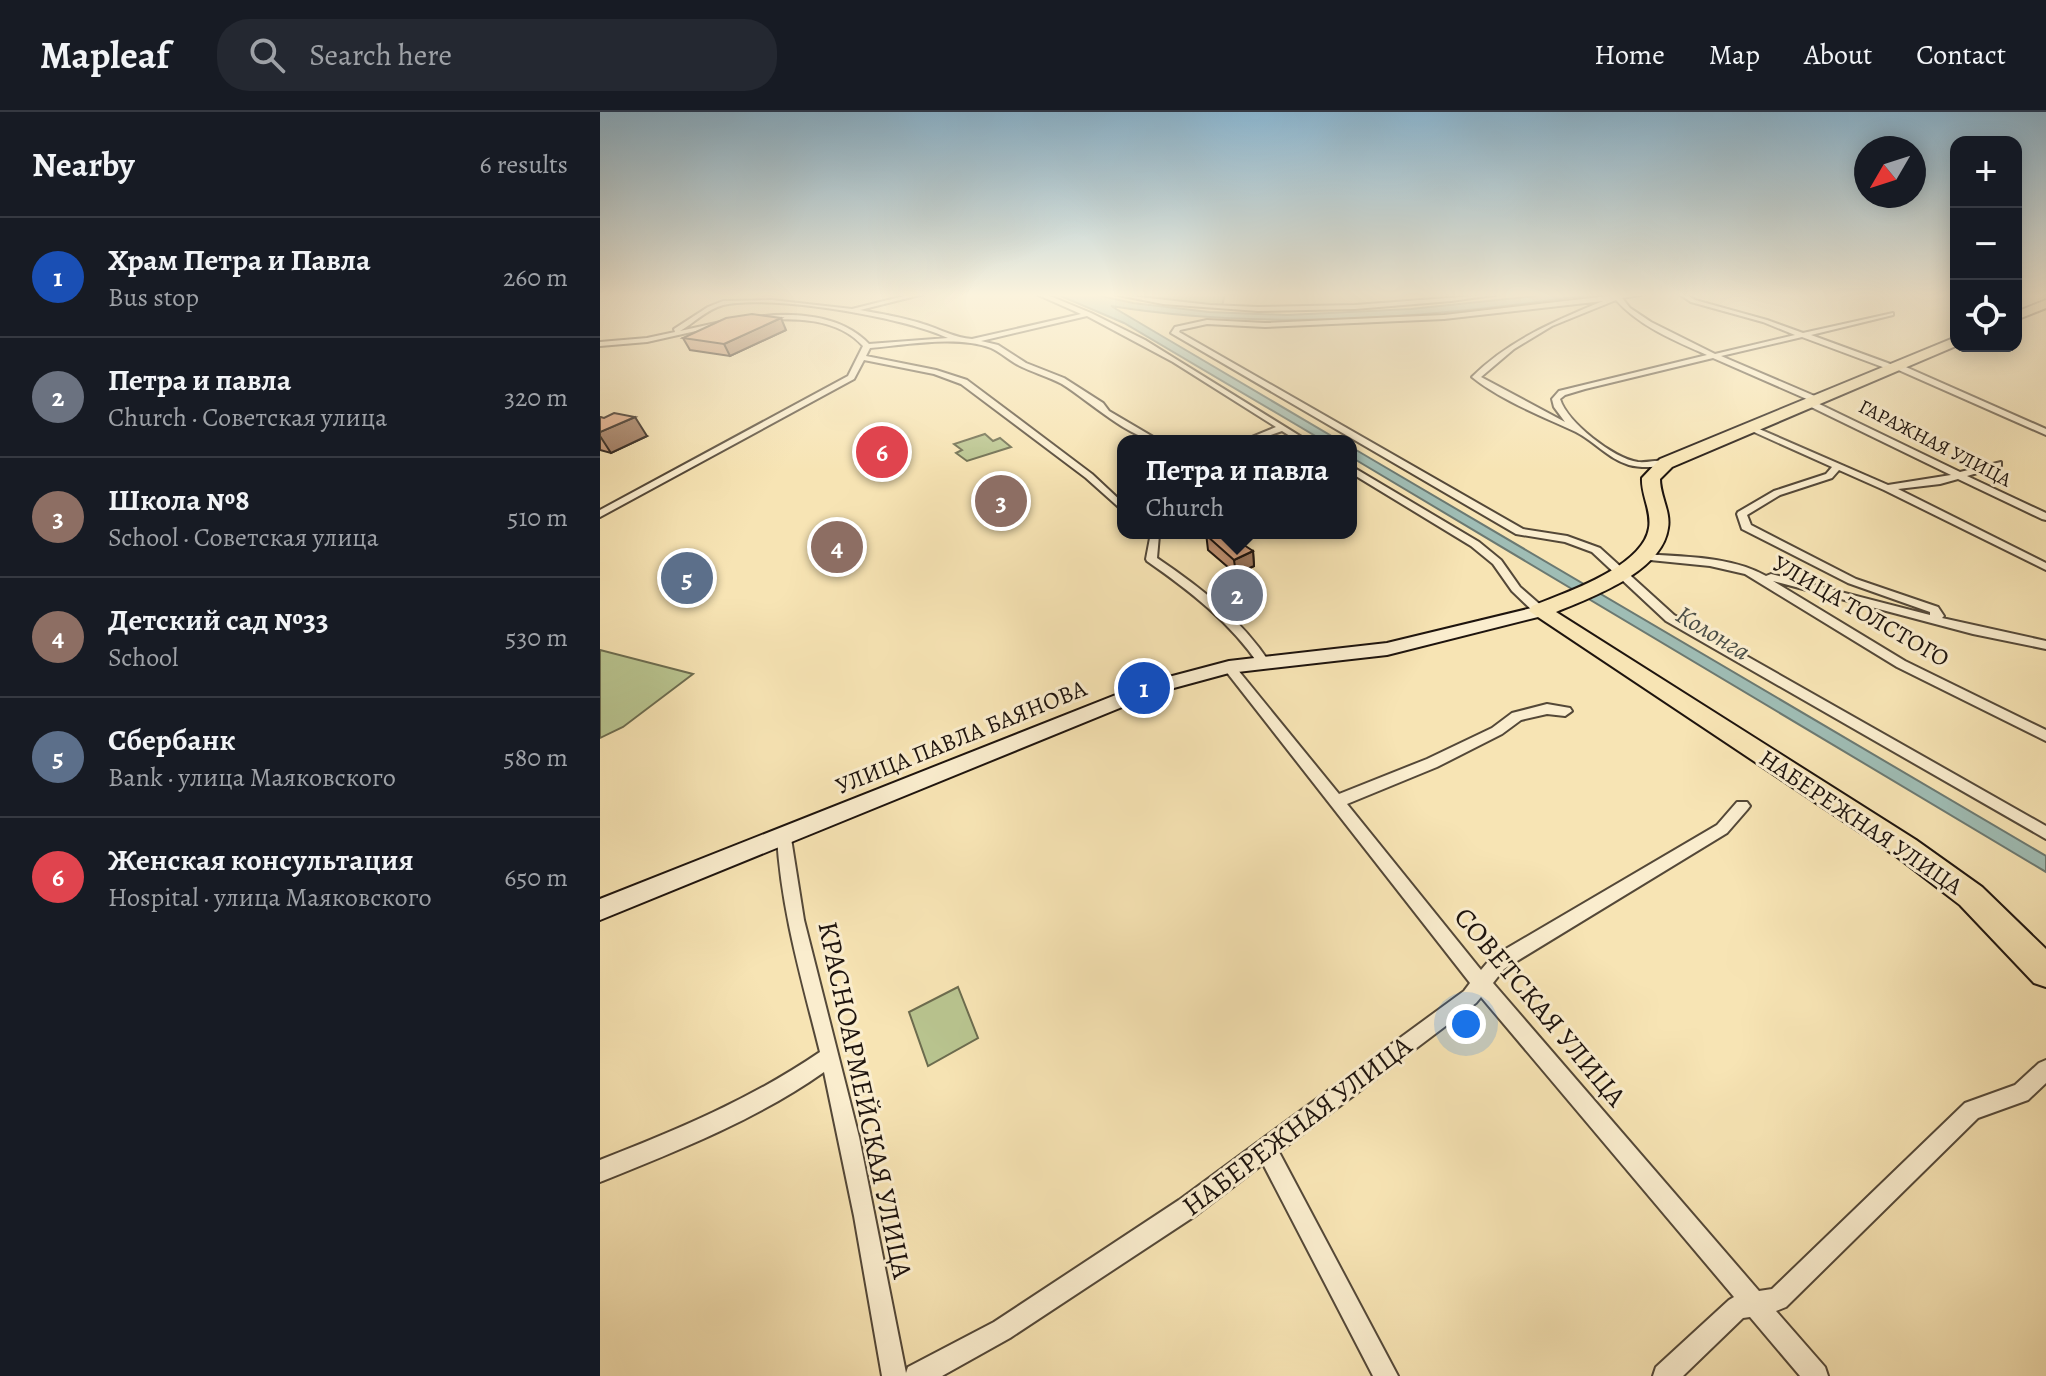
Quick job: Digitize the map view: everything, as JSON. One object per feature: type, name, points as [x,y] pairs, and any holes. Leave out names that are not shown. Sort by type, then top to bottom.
[{"type":"highway","points":[[1540,611],[1613,576],[1644,557],[1656,541],[1659,527],[1650,489],[1651,478],[1666,463],[1926,353]]},
{"type":"highway","name":"НАБЕРЕЖНАЯ УЛИЦА","points":[[1540,611],[1906,848],[1971,896],[2046,972]]},
{"type":"main road","name":"УЛИЦА ПАВЛА БАЯНОВА","points":[[600,910],[1153,687],[1229,667],[1387,649],[1540,611]]},
{"type":"street","points":[[600,514],[851,377],[864,353]]},
{"type":"street","points":[[1004,353],[1023,365],[1061,380],[1100,405],[1106,413],[1145,435]]},
{"type":"street","points":[[1160,353],[1294,435]]},
{"type":"street","points":[[1210,353],[1352,435]]},
{"type":"street","points":[[1504,353],[1476,377],[1634,464],[1666,463]]},
{"type":"street","name":"ГАРАЖНАЯ УЛИЦА","points":[[1712,353],[2046,517]]},
{"type":"street","points":[[1575,430],[1556,407],[1556,399],[1562,393],[1726,353]]},
{"type":"street","points":[[1854,353],[1894,366],[2046,432]]},
{"type":"street","points":[[862,357],[936,372],[964,382],[1089,476],[1117,502]]},
{"type":"street","points":[[1747,427],[1887,488],[2046,567]]},
{"type":"street","points":[[1263,435],[1283,428]]},
{"type":"street","points":[[1357,438],[1520,532],[1567,539],[1596,550],[1613,576],[1670,618],[2046,833]]},
{"type":"street","points":[[1887,488],[1940,481],[1998,464]]},
{"type":"street","points":[[1837,467],[1829,476],[1777,493],[1742,514],[1746,527],[1852,581],[1934,610],[1938,616],[1931,619]]},
{"type":"street","points":[[1357,473],[1475,544],[1497,562],[1516,589],[1540,611]]},
{"type":"street","points":[[1155,539],[1151,559],[1200,593],[1244,636],[1264,663]]},
{"type":"street","name":"УЛИЦА ТОЛСТОГО","points":[[1644,557],[1710,563],[1749,571],[1901,664],[2046,736]]},
{"type":"street","points":[[1749,571],[1931,619],[2046,645]]},
{"type":"street","name":"СОВЕТСКАЯ УЛИЦА","points":[[1229,667],[1481,983],[1816,1376]]},
{"type":"street","points":[[1338,801],[1432,763],[1497,731],[1517,716],[1547,709],[1565,711]]},
{"type":"street","name":"НАБЕРЕЖНАЯ УЛИЦА","points":[[917,1376],[1002,1330],[1267,1151],[1470,997],[1498,963],[1722,829],[1742,806]]},
{"type":"street","name":"КРАСНОАРМЕЙСКАЯ УЛИЦА","points":[[785,836],[785,856],[800,942],[858,1179],[894,1376]]},
{"type":"street","points":[[600,1171],[712,1127],[801,1077],[830,1056]]},
{"type":"street","points":[[1665,1376],[1737,1308],[1778,1299],[1972,1110],[2021,1093],[2046,1070]]},
{"type":"street","points":[[1267,1151],[1386,1376]]},
{"type":"green space","points":[[985,434],[993,441],[1000,438],[1011,447],[967,461],[956,453],[962,450],[954,444]]},
{"type":"green space","points":[[600,650],[693,674],[623,727],[600,738]]},
{"type":"green space","points":[[958,987],[978,1038],[928,1066],[909,1012]]},
{"type":"water","points":[[1175,353],[1191,353],[1330,435],[1314,435]]},
{"type":"water","points":[[1357,451],[2046,856],[2046,872],[1357,461]]},
{"type":"building","points":[[614,413],[635,417],[600,432],[600,417]]},
{"type":"building","points":[[883,433],[897,435],[873,450],[859,448]]},
{"type":"building","points":[[1210,539],[1235,539],[1253,551],[1234,560]]},
{"type":"building","points":[[685,562],[701,565],[678,580],[663,577]]},
{"type":"place","name":"Женская консультация","points":[[882,452]]},
{"type":"place","name":"Школа №8","points":[[1001,501]]},
{"type":"place","name":"Детский сад №33","points":[[837,547]]},
{"type":"place","name":"Сбербанк","points":[[687,578]]},
{"type":"place","name":"Петра и павла","points":[[1237,595]]},
{"type":"place","name":"Храм Петра и Павла","points":[[1144,688]]},
{"type":"water label","name":"Колонга","points":[[1713,633]]}]
